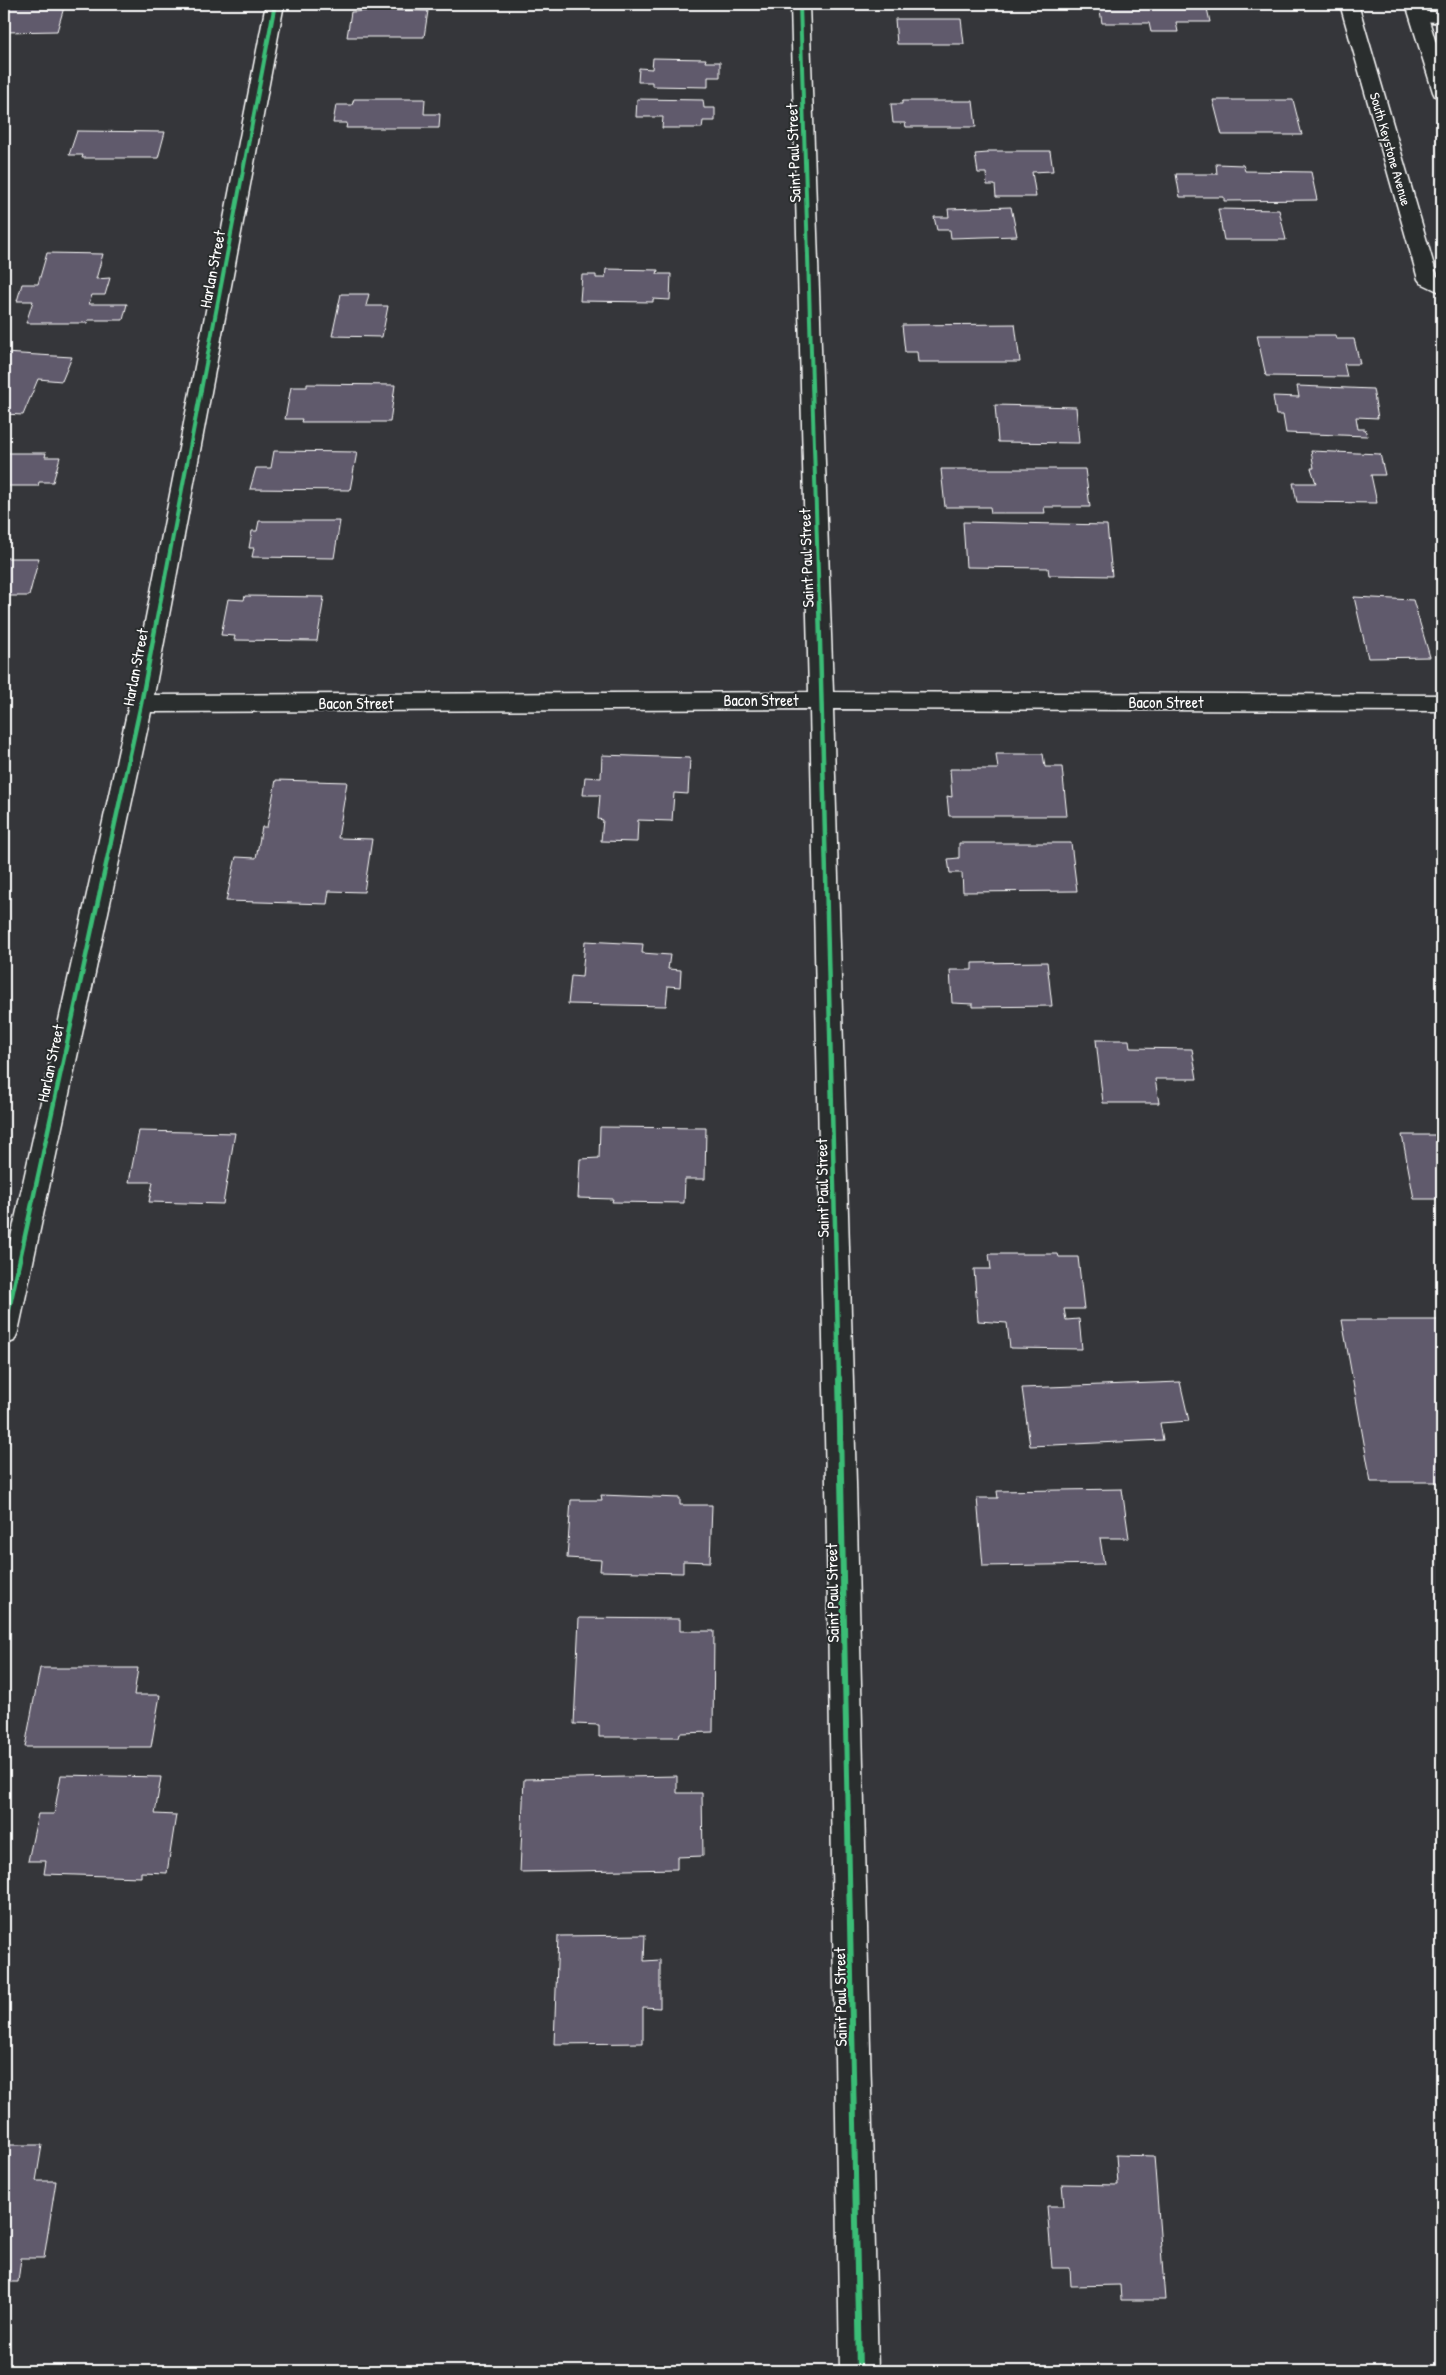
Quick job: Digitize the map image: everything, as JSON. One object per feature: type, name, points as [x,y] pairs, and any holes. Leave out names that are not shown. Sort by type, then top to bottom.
[{"type":"street","name":"Harlan Street","points":[[4,1332],[141,704],[275,4]]},
{"type":"street","name":"Saint Paul Street","points":[[800,4],[823,700],[850,1849],[859,2371]]},
{"type":"street","name":"South Keystone Avenue","points":[[1349,4],[1428,279],[1442,287]]},
{"type":"street","points":[[1417,11],[1439,71],[1442,92]]},
{"type":"street","name":"Bacon Street","points":[[141,704],[823,700],[1442,703]]},
{"type":"lane","points":[[1417,11],[1442,17]]},
{"type":"building","points":[[9,4],[65,4],[57,31],[4,32],[4,22]]},
{"type":"building","points":[[1099,4],[1206,4],[1210,22],[1176,22],[1178,32],[1151,32],[1149,23],[1102,23]]},
{"type":"building","points":[[381,10],[428,11],[424,37],[347,37],[351,12]]},
{"type":"building","points":[[895,19],[961,19],[964,44],[897,44]]},
{"type":"building","points":[[653,58],[706,59],[705,62],[720,62],[720,77],[708,77],[708,87],[652,86],[652,82],[638,82],[639,68],[652,69]]},
{"type":"building","points":[[354,99],[425,99],[424,114],[440,114],[439,128],[346,128],[347,123],[333,123],[336,105],[352,105]]},
{"type":"building","points":[[637,99],[703,100],[704,108],[715,108],[715,121],[703,121],[702,128],[662,128],[663,117],[636,117]]},
{"type":"building","points":[[1213,100],[1293,100],[1302,135],[1222,135]]},
{"type":"building","points":[[902,101],[973,101],[976,127],[906,127],[905,123],[893,123],[891,104],[902,104]]},
{"type":"building","points":[[77,131],[165,132],[158,158],[82,158],[83,155],[69,155]]},
{"type":"building","points":[[988,151],[1050,151],[1053,171],[1032,172],[1036,197],[996,197],[995,185],[987,185],[986,173],[978,173],[975,154],[988,153]]},
{"type":"building","points":[[1216,164],[1243,165],[1245,171],[1311,172],[1317,200],[1224,201],[1224,197],[1180,197],[1176,174],[1217,174]]},
{"type":"building","points":[[1011,207],[1017,236],[951,238],[950,230],[937,230],[934,217],[949,217],[948,209]]},
{"type":"building","points":[[1218,209],[1279,210],[1286,240],[1224,240]]},
{"type":"building","points":[[47,253],[103,254],[96,279],[110,278],[105,295],[92,295],[89,304],[127,304],[123,320],[88,320],[87,323],[26,323],[33,301],[17,301],[22,284],[38,284]]},
{"type":"building","points":[[606,269],[658,270],[657,274],[671,274],[670,300],[653,299],[653,302],[580,301],[582,275],[596,275],[596,278],[605,278]]},
{"type":"building","points":[[341,294],[369,294],[366,306],[388,306],[382,337],[332,336]]},
{"type":"building","points":[[1015,324],[1020,362],[918,362],[917,352],[905,352],[902,325]]},
{"type":"building","points":[[1257,335],[1335,335],[1336,339],[1354,339],[1360,364],[1344,364],[1347,377],[1266,376]]},
{"type":"building","points":[[4,353],[72,357],[62,381],[38,379],[23,415],[4,414]]},
{"type":"building","points":[[307,384],[395,385],[390,422],[301,422],[302,419],[285,419],[291,387],[307,387]]},
{"type":"building","points":[[1297,386],[1373,389],[1378,418],[1356,417],[1358,429],[1365,429],[1367,436],[1286,433],[1283,415],[1276,415],[1273,396],[1299,397]]},
{"type":"building","points":[[995,405],[1076,407],[1079,443],[998,442]]},
{"type":"building","points":[[274,451],[357,452],[350,490],[250,489],[256,468],[271,468]]},
{"type":"building","points":[[1311,451],[1380,454],[1385,475],[1371,475],[1377,503],[1297,502],[1293,483],[1316,483],[1311,468],[1314,468]]},
{"type":"building","points":[[4,453],[46,453],[45,457],[60,457],[53,482],[39,482],[38,486],[7,486],[4,495]]},
{"type":"building","points":[[941,469],[1085,469],[1090,507],[1044,507],[1045,513],[991,513],[990,507],[945,507]]},
{"type":"building","points":[[259,521],[340,521],[334,558],[252,557],[254,548],[249,548],[252,531],[257,531]]},
{"type":"building","points":[[963,522],[1107,525],[1112,576],[1049,575],[1048,568],[966,567]]},
{"type":"building","points":[[4,558],[39,558],[29,596],[4,596]]},
{"type":"building","points":[[245,596],[324,597],[317,641],[234,640],[235,636],[221,635],[228,599],[244,600]]},
{"type":"building","points":[[1354,597],[1413,600],[1430,657],[1368,658]]},
{"type":"building","points":[[996,754],[1043,754],[1045,767],[1062,767],[1067,816],[949,816],[947,796],[952,797],[950,769],[998,769]]},
{"type":"building","points":[[602,755],[690,758],[688,794],[674,793],[672,821],[638,820],[637,842],[601,841],[603,820],[598,819],[600,795],[583,795],[585,777],[601,778]]},
{"type":"building","points":[[276,780],[347,782],[338,838],[372,839],[364,892],[329,891],[327,904],[226,901],[236,857],[256,858],[262,827],[267,827]]},
{"type":"building","points":[[959,843],[1071,843],[1077,891],[963,892],[962,873],[950,873],[948,859],[959,858]]},
{"type":"building","points":[[585,941],[643,944],[642,953],[670,955],[668,969],[681,970],[680,987],[668,986],[666,1006],[568,1004],[571,976],[582,977]]},
{"type":"building","points":[[1047,962],[1052,1006],[973,1007],[973,1004],[952,1003],[950,970],[972,970],[972,963]]},
{"type":"building","points":[[1096,1040],[1129,1040],[1130,1048],[1192,1049],[1197,1079],[1155,1079],[1159,1103],[1103,1103]]},
{"type":"building","points":[[600,1127],[706,1128],[705,1179],[685,1179],[684,1203],[612,1202],[613,1199],[578,1198],[580,1159],[599,1158]]},
{"type":"building","points":[[139,1131],[235,1133],[223,1204],[149,1202],[153,1182],[129,1182]]},
{"type":"building","points":[[1402,1135],[1442,1135],[1442,1199],[1414,1199]]},
{"type":"building","points":[[989,1254],[1058,1254],[1059,1257],[1078,1257],[1084,1309],[1064,1309],[1066,1320],[1079,1319],[1082,1349],[1010,1348],[1007,1323],[978,1321],[974,1269],[991,1269]]},
{"type":"building","points":[[1342,1320],[1442,1320],[1442,1482],[1371,1482]]},
{"type":"building","points":[[1180,1382],[1189,1421],[1160,1423],[1163,1440],[1030,1446],[1022,1388]]},
{"type":"building","points":[[1122,1489],[1129,1538],[1100,1538],[1104,1564],[983,1566],[977,1498],[998,1498],[997,1491]]},
{"type":"building","points":[[601,1495],[680,1498],[680,1505],[712,1505],[710,1562],[683,1561],[683,1573],[600,1571],[601,1560],[567,1558],[571,1500],[602,1500]]},
{"type":"building","points":[[579,1618],[680,1619],[680,1631],[714,1631],[713,1732],[680,1733],[679,1737],[599,1737],[599,1725],[574,1724]]},
{"type":"building","points":[[40,1668],[138,1668],[134,1695],[160,1695],[151,1747],[25,1747]]},
{"type":"building","points":[[61,1775],[161,1777],[155,1814],[176,1815],[167,1873],[141,1872],[141,1877],[44,1874],[46,1861],[28,1861],[38,1814],[54,1814]]},
{"type":"building","points":[[677,1776],[677,1793],[702,1793],[703,1856],[677,1857],[677,1869],[520,1872],[524,1779]]},
{"type":"building","points":[[645,1935],[644,1961],[660,1960],[660,2008],[643,2007],[643,2043],[554,2044],[558,1936]]},
{"type":"building","points":[[4,2145],[42,2145],[36,2181],[56,2181],[44,2258],[21,2258],[18,2282],[4,2282]]},
{"type":"building","points":[[1116,2155],[1154,2156],[1165,2300],[1121,2300],[1120,2285],[1071,2286],[1070,2268],[1052,2268],[1047,2206],[1064,2206],[1062,2184],[1118,2185]]},
{"type":"cycle path","points":[[4,1332],[141,704],[275,4]]},
{"type":"cycle path","points":[[800,4],[834,1188],[848,1779],[859,2371]]}]
